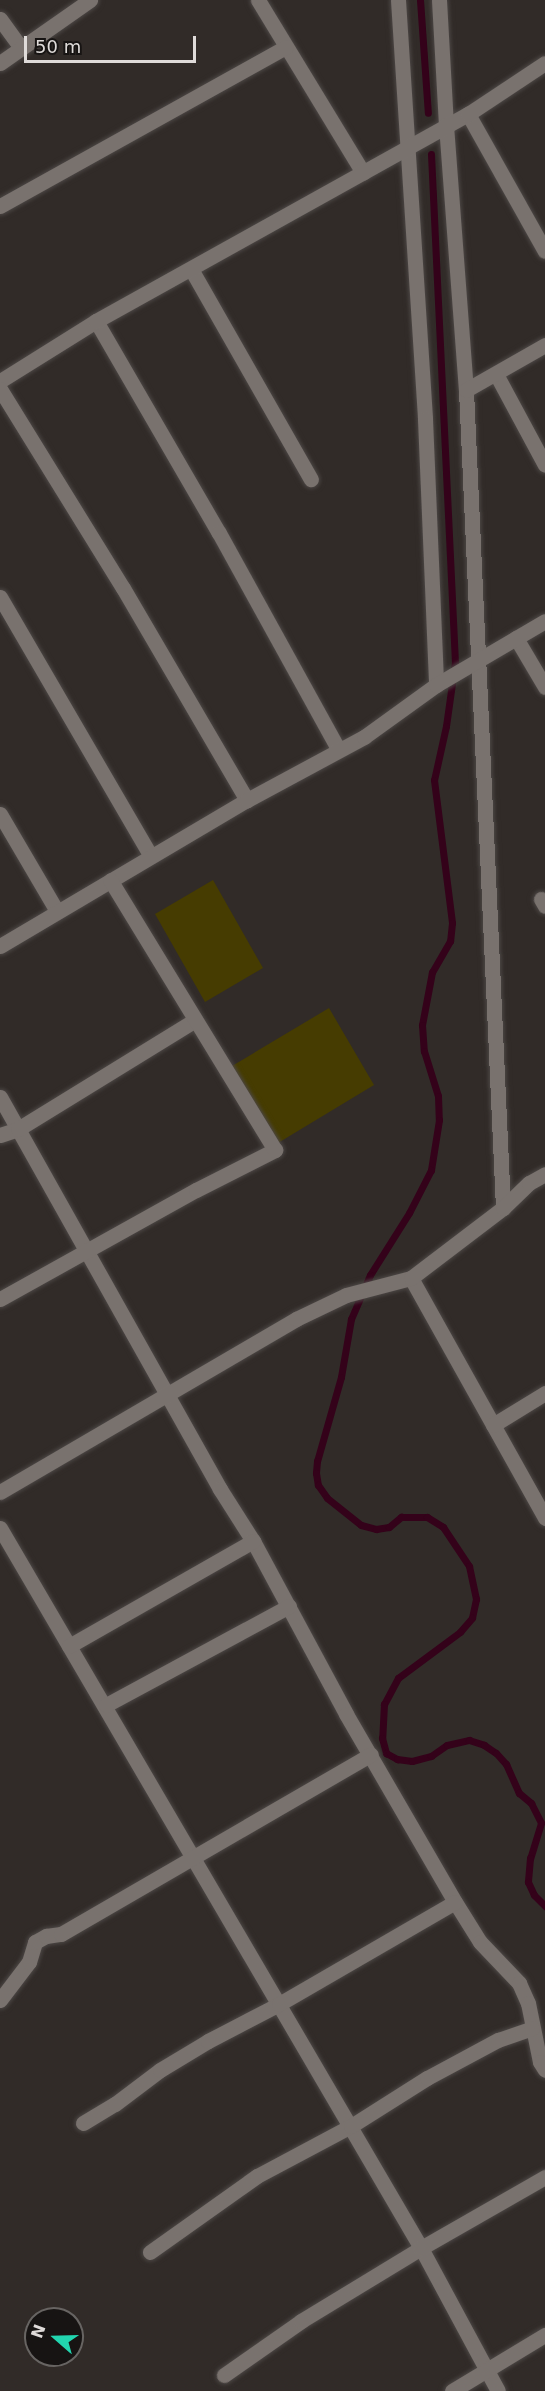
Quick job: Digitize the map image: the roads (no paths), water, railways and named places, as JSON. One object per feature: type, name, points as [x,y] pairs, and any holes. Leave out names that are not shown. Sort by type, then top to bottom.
[{"type":"street","points":[[0,63],[90,0]]},
{"type":"street","points":[[258,0],[363,173]]},
{"type":"street","points":[[398,0],[425,419],[436,685]]},
{"type":"street","points":[[439,0],[466,390],[481,661],[481,727],[503,1208]]},
{"type":"street","points":[[0,19],[21,48]]},
{"type":"street","points":[[0,206],[286,47]]},
{"type":"street","points":[[0,381],[96,321],[363,173],[406,146],[468,114],[545,63]]},
{"type":"street","points":[[468,114],[545,251]]},
{"type":"street","points":[[191,269],[311,479]]},
{"type":"street","points":[[96,321],[219,533],[338,749]]},
{"type":"street","points":[[466,390],[545,345]]},
{"type":"street","points":[[496,374],[545,465]]},
{"type":"street","points":[[0,390],[123,588],[247,800]]},
{"type":"street","points":[[0,597],[151,856]]},
{"type":"street","points":[[0,946],[247,800],[364,737],[436,685],[481,661],[545,621]]},
{"type":"street","points":[[516,638],[545,687]]},
{"type":"street","points":[[0,814],[57,911]]},
{"type":"street","points":[[0,1299],[196,1190],[274,1150],[110,880]]},
{"type":"street","points":[[0,1136],[18,1129],[195,1020]]},
{"type":"street","points":[[0,1097],[155,1369],[167,1396],[220,1489],[253,1541],[346,1714],[455,1902],[480,1942],[519,1983],[528,2002],[532,2028],[545,2070]]},
{"type":"street","points":[[0,1492],[296,1319],[346,1295],[411,1278],[503,1208],[529,1183],[545,1174]]},
{"type":"street","points":[[411,1278],[545,1518]]},
{"type":"street","points":[[493,1425],[545,1393]]},
{"type":"street","points":[[0,1528],[106,1705],[351,2126],[421,2248],[498,2391]]},
{"type":"street","points":[[69,1646],[253,1541]]},
{"type":"street","points":[[106,1705],[289,1606]]},
{"type":"street","points":[[0,2000],[29,1962],[35,1942],[46,1936],[60,1934],[371,1754]]},
{"type":"street","points":[[83,2123],[116,2104],[179,2058],[279,2004],[455,1902]]},
{"type":"street","points":[[150,2252],[257,2176],[351,2126],[427,2078],[498,2040],[532,2028]]},
{"type":"street","points":[[224,2375],[301,2321],[421,2248],[545,2177]]},
{"type":"street","points":[[452,2391],[545,2335]]},
{"type":"waterway","points":[[420,0],[428,113]]},
{"type":"waterway","points":[[431,154],[455,662],[446,726],[434,780],[452,923],[450,941],[432,972],[422,1025],[424,1051],[438,1096],[439,1120],[431,1170],[409,1213],[370,1275],[351,1319],[341,1377],[317,1461],[316,1473],[318,1485],[327,1498],[361,1525],[376,1529],[389,1527],[401,1517],[427,1517],[443,1527],[469,1566],[476,1599],[472,1618],[460,1632],[398,1678],[384,1704],[382,1738],[386,1753],[397,1759],[412,1761],[431,1756],[447,1745],[469,1740],[484,1745],[496,1753],[506,1764],[519,1793],[531,1803],[541,1823],[530,1858],[528,1882],[534,1895],[545,1906]]}]
